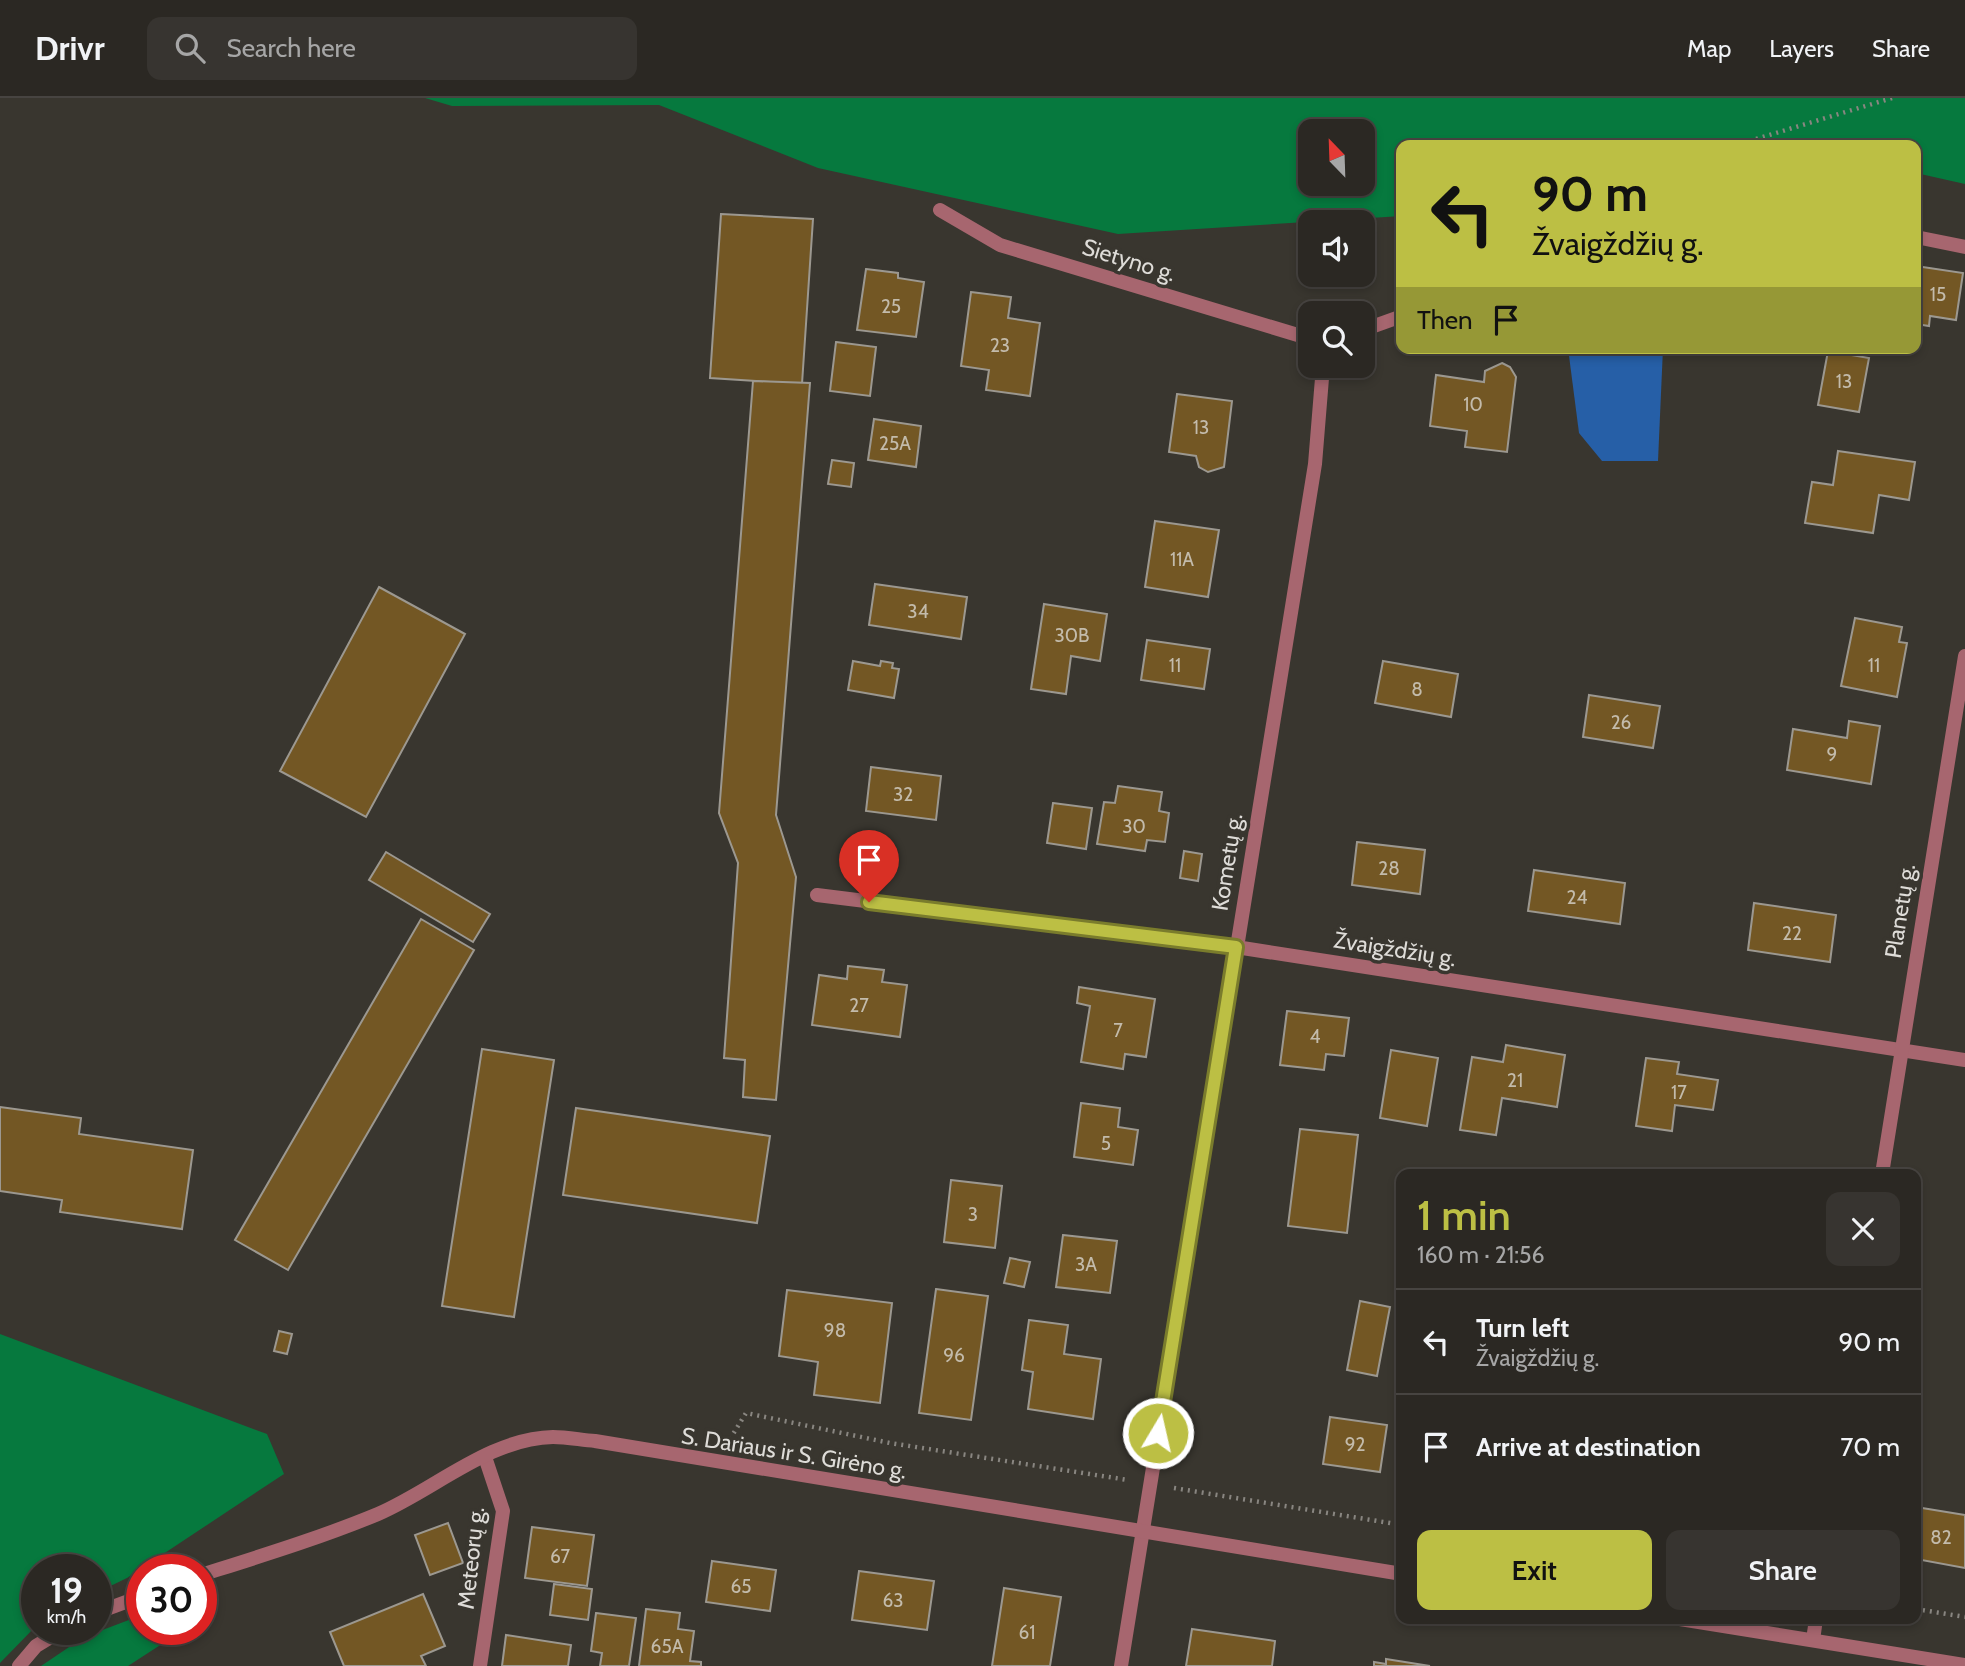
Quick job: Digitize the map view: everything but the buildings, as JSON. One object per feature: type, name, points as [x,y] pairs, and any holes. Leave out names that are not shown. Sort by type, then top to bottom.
[{"type":"street","name":"Sietyno g.","points":[[940,209],[1000,245],[1298,335]]},
{"type":"street","points":[[1921,238],[1965,247]]},
{"type":"street","points":[[1375,326],[1396,318]]},
{"type":"street","name":"Kometų g.","points":[[1121,1666],[1315,464],[1322,378]]},
{"type":"street","name":"Planetų g.","points":[[1883,1169],[1965,656]]},
{"type":"street","name":"Žvaigždžių g.","points":[[817,895],[1236,947],[1965,1060]]},
{"type":"street","name":"S. Dariaus ir S. Girėno g.","points":[[217,1570],[293,1546],[379,1513],[485,1457],[516,1444],[551,1437],[595,1441],[714,1463],[1396,1573]]},
{"type":"street","name":"Meteorų g.","points":[[480,1666],[503,1511],[485,1457]]},
{"type":"street","points":[[1712,1624],[1813,1640],[1924,1662],[1965,1665]]},
{"type":"street","points":[[1813,1640],[1815,1624]]},
{"type":"street","points":[[19,1666],[38,1645]]},
{"type":"path","points":[[1753,140],[1892,98]]},
{"type":"path","points":[[714,1463],[746,1413],[890,1443],[1396,1524]]},
{"type":"path","points":[[1921,1610],[1965,1616]]},
{"type":"green space","points":[[425,98],[1965,98],[1965,184],[1921,174],[1921,140],[1396,140],[1396,216],[1375,218],[1375,210],[1298,210],[1298,223],[1118,234],[818,168],[659,105],[452,106]]},
{"type":"green space","points":[[0,1334],[267,1434],[284,1474],[163,1554],[126,1554],[126,1578],[112,1585],[112,1554],[21,1554],[21,1641],[0,1663]]},
{"type":"green space","points":[[126,1621],[126,1645],[160,1645],[128,1666],[41,1666],[72,1645],[112,1645],[112,1626]]},
{"type":"water","points":[[1569,354],[1663,354],[1658,461],[1602,461],[1579,433]]},
{"type":"route","points":[[869,902],[1236,947],[1158,1433]]}]
